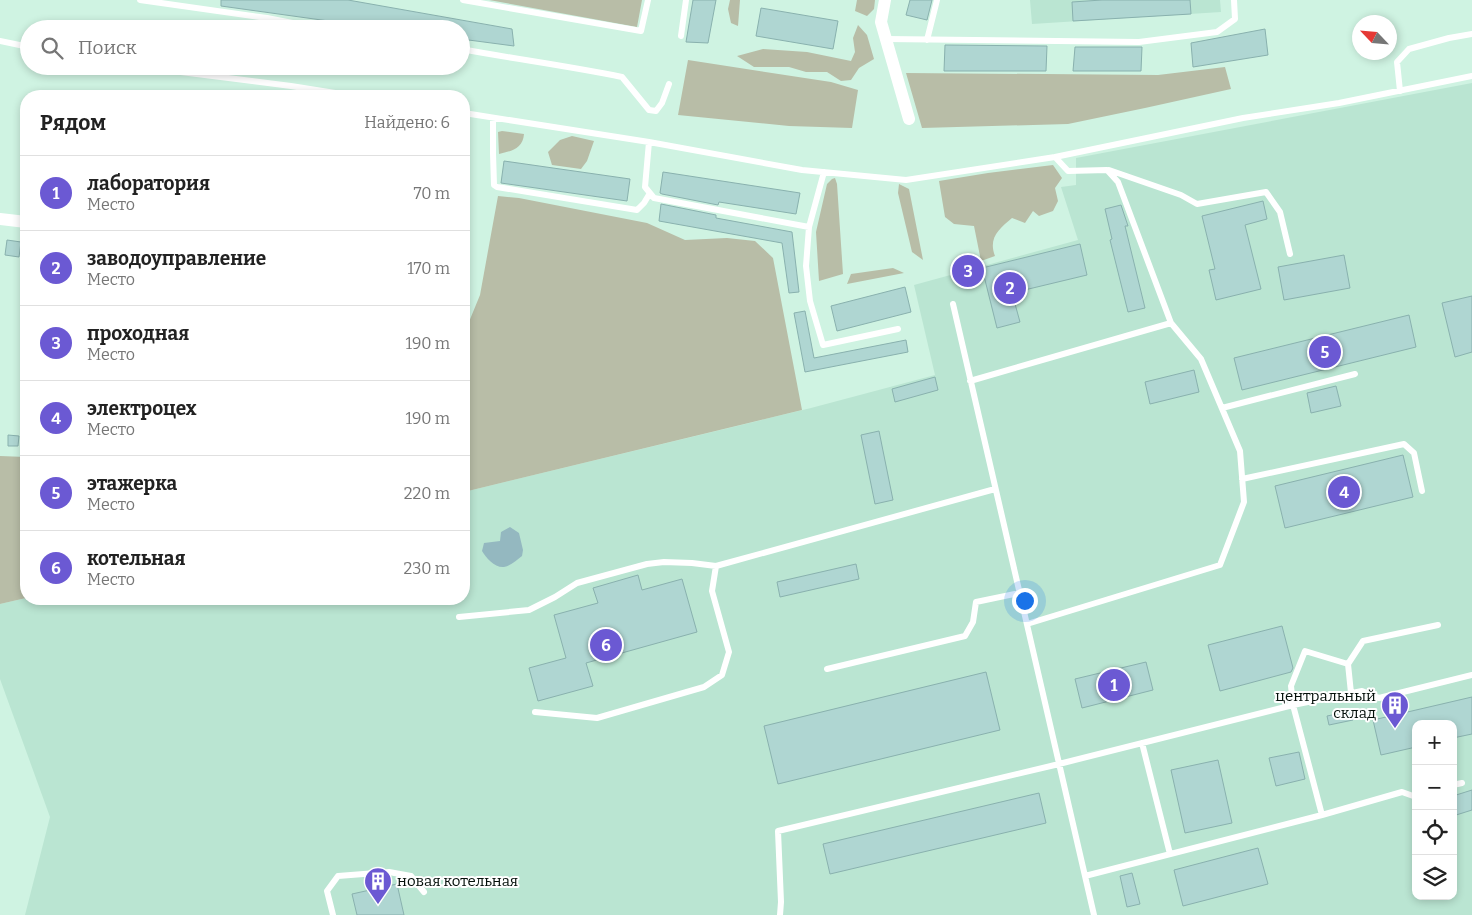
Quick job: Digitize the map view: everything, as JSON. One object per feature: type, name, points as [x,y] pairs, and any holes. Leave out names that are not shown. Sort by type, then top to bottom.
[{"type":"street","points":[[884,0],[881,22],[909,118]]},
{"type":"street","points":[[0,219],[20,221]]},
{"type":"lane","points":[[140,0],[277,20]]},
{"type":"lane","points":[[463,0],[641,31],[648,0]]},
{"type":"lane","points":[[681,36],[686,0]]},
{"type":"lane","points":[[927,40],[937,0]]},
{"type":"lane","points":[[886,39],[1148,41],[1217,32],[1235,19],[1234,0]]},
{"type":"lane","points":[[1400,91],[1397,62],[1409,49],[1472,34]]},
{"type":"lane","points":[[0,40],[20,45]]},
{"type":"lane","points":[[470,50],[622,76],[649,110],[656,111],[662,103],[669,84]]},
{"type":"lane","points":[[204,75],[316,90]]},
{"type":"lane","points":[[470,114],[648,142],[802,170],[906,180],[1055,157],[1234,120],[1339,103],[1472,76]]},
{"type":"lane","points":[[493,118],[494,185],[497,187],[637,210],[650,193]]},
{"type":"lane","points":[[648,142],[645,187],[654,198],[810,228]]},
{"type":"lane","points":[[1055,157],[1068,171],[1108,170],[1182,195],[1196,204],[1266,192],[1280,212],[1290,254]]},
{"type":"lane","points":[[1027,624],[1220,565],[1244,502],[1240,451],[1201,358],[1171,323],[1118,182],[1108,170]]},
{"type":"lane","points":[[824,172],[810,228],[806,266],[810,301],[823,345],[898,329]]},
{"type":"lane","points":[[953,304],[1094,915]]},
{"type":"lane","points":[[970,381],[1171,323]]},
{"type":"lane","points":[[1222,408],[1355,374]]},
{"type":"lane","points":[[1242,479],[1404,444],[1414,453],[1422,491]]},
{"type":"lane","points":[[459,617],[529,610],[555,597],[576,583],[647,564],[664,562],[716,566],[995,488]]},
{"type":"lane","points":[[535,712],[597,718],[704,687],[722,675],[729,652],[712,590],[716,566]]},
{"type":"lane","points":[[827,669],[965,636],[973,622],[976,602],[1019,593]]},
{"type":"lane","points":[[1351,693],[1348,664],[1363,641],[1438,625]]},
{"type":"lane","points":[[1322,815],[1293,705],[1291,686],[1305,651],[1348,664]]},
{"type":"lane","points":[[780,915],[778,831],[1059,764],[1293,705],[1362,691],[1379,698],[1472,675]]},
{"type":"lane","points":[[1142,743],[1170,854]]},
{"type":"lane","points":[[1457,784],[1462,783]]},
{"type":"lane","points":[[1085,876],[1322,815],[1402,792],[1412,796]]},
{"type":"lane","points":[[333,915],[327,891],[338,876],[388,872],[411,876],[424,892]]},
{"type":"shaded area","points":[[489,0],[642,0],[637,27]]},
{"type":"shaded area","points":[[730,0],[740,0],[738,26],[731,23],[728,9]]},
{"type":"shaded area","points":[[857,0],[875,0],[874,9],[867,16],[855,11]]},
{"type":"shaded area","points":[[1030,0],[1220,0],[1221,12],[1032,24]]},
{"type":"shaded area","points":[[858,25],[867,35],[874,59],[859,68],[851,80],[841,81],[827,72],[806,72],[789,67],[754,67],[737,56],[763,49],[807,52],[851,61],[855,52],[853,38]]},
{"type":"shaded area","points":[[688,60],[831,82],[858,90],[852,128],[789,126],[678,115]]},
{"type":"shaded area","points":[[1225,67],[1231,89],[1068,124],[922,128],[906,73],[1158,75]]},
{"type":"shaded area","points":[[1472,83],[1472,915],[25,915],[50,817],[0,679],[0,604],[20,599],[20,605],[470,605],[470,491],[811,408],[935,375],[914,285],[1078,240],[1061,187],[1076,185],[1076,158]]},
{"type":"shaded area","points":[[498,132],[524,134],[519,146],[499,154]]},
{"type":"shaded area","points":[[572,136],[594,141],[587,161],[581,169],[552,165],[548,152],[560,140]]},
{"type":"shaded area","points":[[1053,165],[1062,178],[1055,188],[1058,201],[1053,211],[1039,216],[1033,211],[1025,223],[1012,218],[996,234],[993,244],[995,256],[981,261],[974,226],[954,224],[945,217],[939,181]]},
{"type":"shaded area","points":[[835,178],[843,274],[819,281],[816,232],[827,184]]},
{"type":"shaded area","points":[[899,184],[909,189],[923,260],[912,252],[898,193]]},
{"type":"shaded area","points":[[498,196],[519,198],[647,223],[685,240],[727,238],[755,241],[773,258],[802,410],[470,491],[470,319],[480,295]]},
{"type":"shaded area","points":[[893,268],[904,273],[847,284],[851,274]]},
{"type":"shaded area","points":[[0,456],[20,457],[20,599],[0,604]]},
{"type":"water","points":[[510,527],[519,533],[523,550],[522,556],[504,567],[497,566],[482,551],[484,543],[500,541],[501,532]]},
{"type":"building","points":[[221,0],[348,0],[461,20],[321,20],[221,6]]},
{"type":"building","points":[[693,0],[716,0],[708,43],[686,42]]},
{"type":"building","points":[[910,0],[932,0],[927,20],[906,15]]},
{"type":"building","points":[[1190,0],[1191,14],[1073,21],[1072,2]]},
{"type":"building","points":[[761,8],[838,21],[833,49],[756,36]]},
{"type":"building","points":[[470,22],[512,29],[514,46],[470,40]]},
{"type":"building","points":[[1265,29],[1268,55],[1193,67],[1191,43]]},
{"type":"building","points":[[945,45],[1047,46],[1046,71],[944,71]]},
{"type":"building","points":[[1075,47],[1142,47],[1141,71],[1073,71]]},
{"type":"building","points":[[504,161],[630,179],[627,201],[501,183]]},
{"type":"building","points":[[663,172],[800,193],[796,214],[719,202],[718,205],[662,194],[660,193]]},
{"type":"building","points":[[1263,201],[1267,219],[1245,225],[1261,289],[1216,300],[1209,270],[1215,269],[1202,216]]},
{"type":"building","points":[[661,204],[716,215],[716,218],[792,232],[799,292],[789,293],[782,243],[659,221]]},
{"type":"building","points":[[1121,205],[1128,226],[1125,226],[1145,308],[1128,312],[1110,240],[1112,239],[1105,209]]},
{"type":"building","points":[[7,240],[20,242],[19,257],[5,255]]},
{"type":"building","points":[[1080,244],[1087,275],[1012,293],[1020,322],[997,328],[982,268]]},
{"type":"building","points":[[1344,255],[1350,288],[1284,300],[1278,267]]},
{"type":"building","points":[[977,259],[982,277],[959,283],[954,265]]},
{"type":"building","points":[[905,287],[911,312],[837,331],[831,306]]},
{"type":"building","points":[[1472,296],[1472,352],[1455,357],[1442,303]]},
{"type":"building","points":[[805,311],[814,358],[906,340],[908,352],[805,372],[794,313]]},
{"type":"building","points":[[1409,315],[1416,347],[1242,390],[1234,358]]},
{"type":"building","points":[[1194,370],[1199,392],[1150,404],[1145,382]]},
{"type":"building","points":[[935,377],[938,390],[895,402],[892,389]]},
{"type":"building","points":[[1336,386],[1341,406],[1311,413],[1307,393]]},
{"type":"building","points":[[879,431],[893,500],[875,504],[861,435]]},
{"type":"building","points":[[8,435],[19,436],[18,446],[8,446]]},
{"type":"building","points":[[1403,455],[1413,497],[1285,528],[1275,486]]},
{"type":"building","points":[[856,564],[859,579],[780,597],[777,582]]},
{"type":"building","points":[[638,575],[642,590],[682,579],[697,632],[586,663],[593,686],[538,701],[529,668],[566,658],[554,615],[598,603],[593,588]]},
{"type":"building","points":[[1282,626],[1293,668],[1291,672],[1220,691],[1208,645]]},
{"type":"building","points":[[1146,662],[1153,690],[1082,708],[1075,679]]},
{"type":"building","points":[[986,672],[1000,730],[778,784],[764,726]]},
{"type":"building","name":"центральный склад","points":[[1472,697],[1472,734],[1457,737],[1457,720],[1412,720],[1412,748],[1381,755],[1373,720]]},
{"type":"building","points":[[1352,711],[1353,720],[1329,725],[1327,716]]},
{"type":"building","points":[[1299,752],[1305,779],[1276,786],[1269,758]]},
{"type":"building","points":[[1218,760],[1232,823],[1185,833],[1171,770]]},
{"type":"building","points":[[1472,790],[1472,810],[1457,815],[1457,795]]},
{"type":"building","points":[[1039,793],[1046,823],[830,874],[823,844]]},
{"type":"building","points":[[1258,848],[1268,884],[1183,906],[1174,870]]},
{"type":"building","points":[[1132,873],[1140,904],[1127,907],[1120,876]]},
{"type":"building","name":"новая котельная","points":[[397,884],[404,915],[357,915],[352,894]]},
{"type":"place","name":"проходная","points":[[968,271]]},
{"type":"place","name":"заводоуправление","points":[[1010,288]]},
{"type":"place","name":"этажерка","points":[[1325,352]]},
{"type":"place","name":"электроцех","points":[[1344,492]]},
{"type":"place","name":"котельная","points":[[606,645]]},
{"type":"place","name":"лаборатория","points":[[1114,685]]},
{"type":"place","name":"центральный склад","points":[[1395,729]]},
{"type":"place","name":"новая котельная","points":[[378,905]]}]
